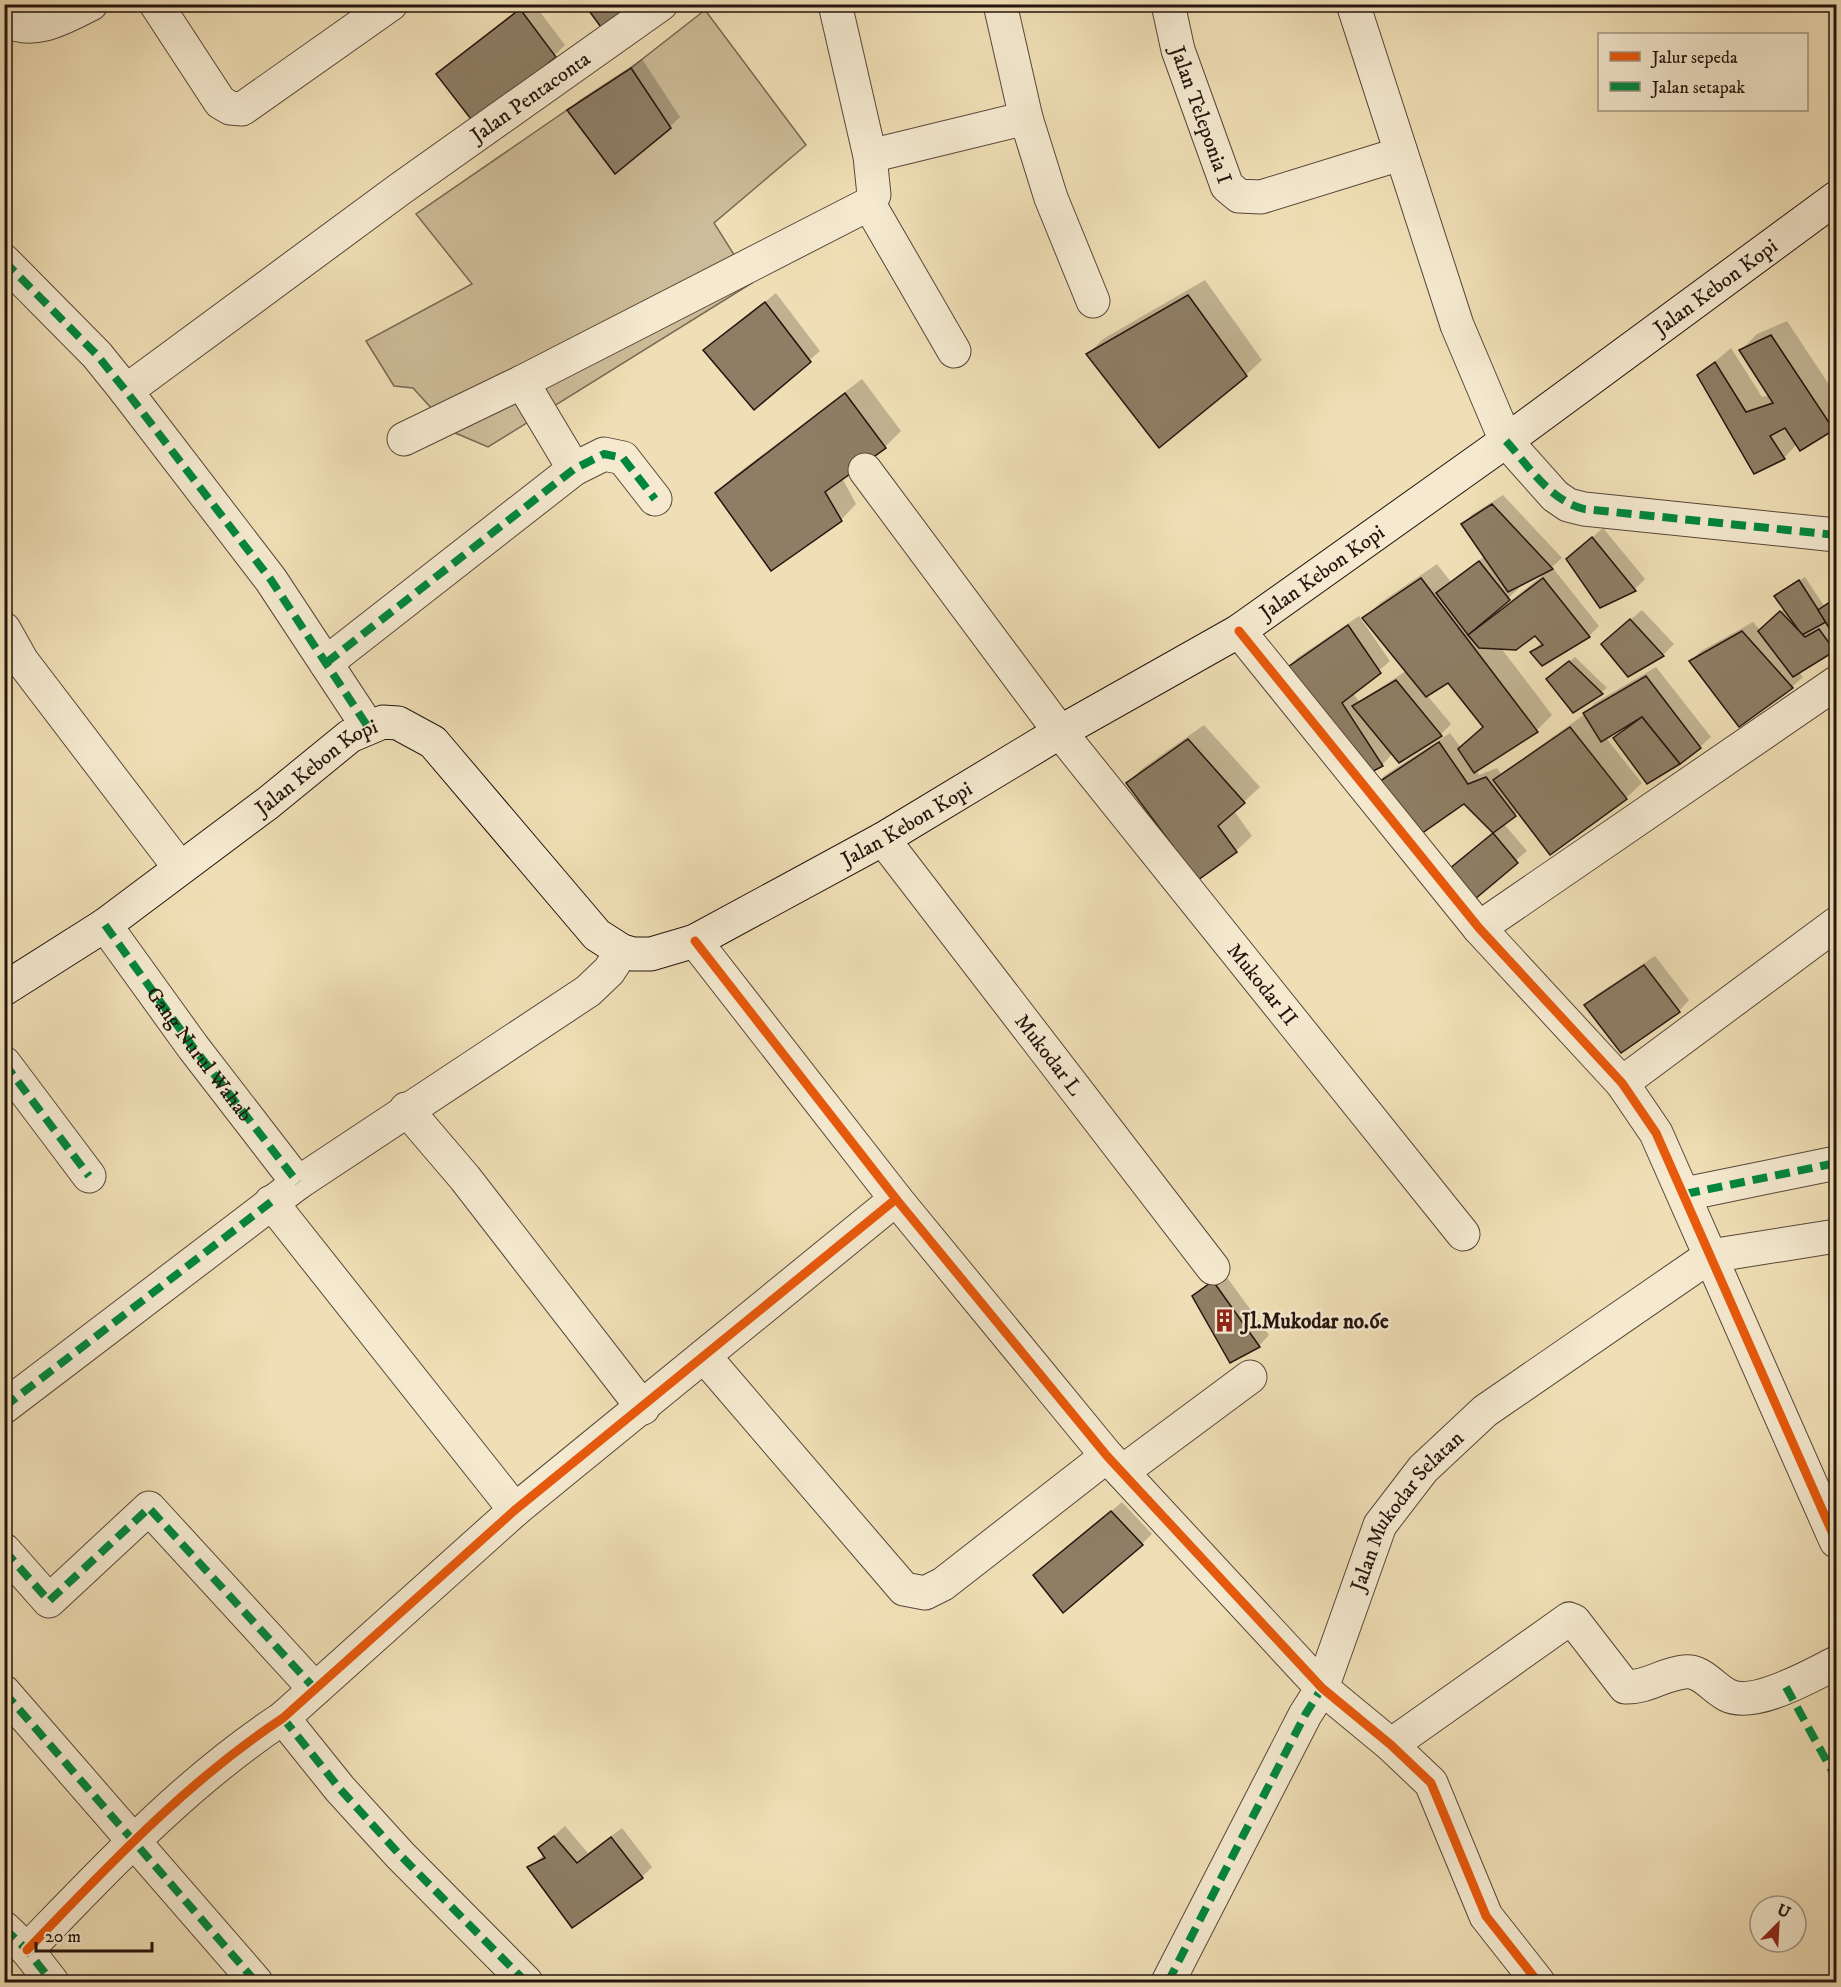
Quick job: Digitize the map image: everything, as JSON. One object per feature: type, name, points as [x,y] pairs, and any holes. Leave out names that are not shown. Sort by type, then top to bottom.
[{"type":"street","points":[[156,4],[220,102],[230,108],[242,109],[391,4]]},
{"type":"street","name":"Jalan Pentaconta","points":[[126,391],[400,189],[661,4]]},
{"type":"street","points":[[404,439],[522,382],[869,204],[874,195],[870,156],[835,4]]},
{"type":"street","points":[[1000,4],[1026,118],[1051,198],[1094,301]]},
{"type":"street","name":"Jalan Teleponia I","points":[[1168,4],[1178,50],[1227,186],[1239,196],[1261,197],[1400,154]]},
{"type":"street","points":[[1353,4],[1457,325],[1506,441],[1555,496],[1568,504],[1584,509],[1836,535]]},
{"type":"street","points":[[4,19],[25,26],[42,26],[80,10]]},
{"type":"street","points":[[870,156],[1026,118]]},
{"type":"street","name":"Jalan Kebon Kopi","points":[[7,984],[105,925],[268,803],[350,736],[383,722],[398,723],[433,742],[597,935],[622,951],[651,954],[695,941],[883,839],[1060,732],[1239,631],[1506,441],[1836,198]]},
{"type":"street","points":[[869,204],[954,351]]},
{"type":"street","points":[[4,261],[97,355],[126,391],[271,580],[368,727]]},
{"type":"street","points":[[522,382],[574,469]]},
{"type":"street","points":[[326,663],[574,469],[604,454],[622,458],[655,499]]},
{"type":"street","name":"Mukodar II","points":[[865,470],[1060,732],[1463,1234]]},
{"type":"street","points":[[4,629],[22,661],[180,868]]},
{"type":"street","points":[[1239,631],[1479,928],[1622,1083],[1656,1132],[1686,1194],[1710,1256],[1836,1541]]},
{"type":"street","points":[[1479,928],[1836,683]]},
{"type":"street","name":"Mukodar L","points":[[883,839],[1213,1268]]},
{"type":"street","points":[[1622,1083],[1836,924]]},
{"type":"street","name":"Gang Nurul Wahab","points":[[105,925],[193,1047],[298,1183]]},
{"type":"street","points":[[695,941],[896,1198],[1115,1464],[1322,1688],[1391,1745],[1431,1783],[1486,1916],[1538,1983]]},
{"type":"street","points":[[4,1407],[271,1202],[406,1109],[588,991],[609,971],[622,951]]},
{"type":"street","points":[[4,1063],[89,1176]]},
{"type":"street","points":[[406,1109],[465,1178],[642,1408]]},
{"type":"street","points":[[1686,1194],[1836,1163]]},
{"type":"street","points":[[52,1983],[16,1939],[210,1773],[283,1718],[515,1510],[896,1198]]},
{"type":"street","points":[[271,1202],[515,1510]]},
{"type":"street","name":"Jalan Mukodar Selatan","points":[[1168,1983],[1305,1715],[1322,1688],[1380,1525],[1423,1469],[1485,1411],[1710,1256],[1836,1236]]},
{"type":"street","points":[[704,1356],[904,1589],[925,1593],[943,1584],[1115,1464],[1250,1377]]},
{"type":"street","points":[[4,1550],[49,1601],[149,1508],[315,1689]]},
{"type":"street","points":[[1391,1745],[1569,1619],[1574,1621],[1617,1680],[1625,1687],[1637,1688],[1683,1672],[1698,1673],[1729,1697],[1748,1699],[1786,1687],[1836,1663]]},
{"type":"street","points":[[4,1692],[256,1983]]},
{"type":"street","points":[[283,1718],[340,1789],[400,1855],[536,1980]]},
{"type":"shaded area","points":[[705,10],[806,145],[714,223],[752,283],[488,447],[453,432],[413,388],[394,386],[366,341],[472,284],[416,214],[567,110],[615,174],[670,128],[631,68]]},
{"type":"building","points":[[584,4],[649,4],[606,34]]},
{"type":"building","points":[[520,9],[556,57],[474,123],[436,74]]},
{"type":"building","points":[[631,68],[671,128],[615,174],[567,110]]},
{"type":"building","points":[[1188,295],[1247,376],[1159,448],[1086,354]]},
{"type":"building","points":[[765,302],[811,362],[754,410],[703,350]]},
{"type":"building","points":[[1771,335],[1834,430],[1800,451],[1785,428],[1770,436],[1785,459],[1754,474],[1697,375],[1715,362],[1746,412],[1773,403],[1739,350]]},
{"type":"building","points":[[845,393],[886,448],[825,492],[842,521],[771,571],[715,493]]},
{"type":"building","points":[[1492,504],[1553,569],[1508,592],[1461,524]]},
{"type":"building","points":[[1592,537],[1636,591],[1600,608],[1566,559]]},
{"type":"building","points":[[1479,561],[1510,600],[1468,635],[1436,593]]},
{"type":"building","points":[[1421,578],[1538,732],[1474,773],[1458,749],[1483,727],[1448,683],[1426,697],[1362,618]]},
{"type":"building","points":[[1543,578],[1590,637],[1542,666],[1530,652],[1543,645],[1535,636],[1516,650],[1479,648],[1468,635]]},
{"type":"building","points":[[1799,580],[1826,622],[1802,635],[1774,596]]},
{"type":"building","points":[[1836,598],[1836,639],[1818,610]]},
{"type":"building","points":[[1780,611],[1805,637],[1819,629],[1835,651],[1793,677],[1758,631]]},
{"type":"building","points":[[1630,619],[1664,656],[1628,677],[1601,644]]},
{"type":"building","points":[[1348,625],[1381,673],[1342,703],[1383,766],[1362,777],[1285,669]]},
{"type":"building","points":[[1742,631],[1793,688],[1739,727],[1689,661]]},
{"type":"building","points":[[1569,661],[1603,694],[1573,713],[1546,679]]},
{"type":"building","points":[[1646,676],[1701,748],[1680,764],[1642,717],[1601,742],[1583,713]]},
{"type":"building","points":[[1396,680],[1442,736],[1399,763],[1352,706]]},
{"type":"building","points":[[1642,717],[1680,764],[1647,784],[1613,738]]},
{"type":"building","points":[[1570,727],[1627,799],[1550,855],[1493,780]]},
{"type":"building","points":[[1188,739],[1245,803],[1218,826],[1237,852],[1198,880],[1126,783]]},
{"type":"building","points":[[1439,742],[1468,784],[1486,777],[1516,816],[1493,833],[1464,804],[1418,836],[1373,786]]},
{"type":"building","points":[[1493,833],[1518,863],[1475,899],[1449,869]]},
{"type":"building","points":[[1644,965],[1680,1012],[1621,1053],[1584,1005]]},
{"type":"building","name":"Jl.Mukodar no.6e","points":[[1213,1281],[1260,1347],[1230,1363],[1192,1296]]},
{"type":"building","points":[[1111,1511],[1143,1545],[1063,1613],[1033,1575]]},
{"type":"building","points":[[554,1836],[577,1863],[611,1837],[643,1878],[572,1928],[527,1867],[545,1858],[538,1848]]},
{"type":"marked path","points":[[4,261],[97,355],[126,391],[271,580],[368,727]]},
{"type":"marked path","points":[[1506,441],[1550,490],[1572,505],[1584,509],[1836,535]]},
{"type":"marked path","points":[[326,663],[574,469],[604,454],[623,458],[655,499]]},
{"type":"marked path","points":[[105,925],[193,1047],[298,1183]]},
{"type":"marked path","points":[[4,1063],[89,1176]]},
{"type":"marked path","points":[[1685,1194],[1836,1163]]},
{"type":"marked path","points":[[4,1407],[271,1202]]},
{"type":"marked path","points":[[4,1550],[49,1601],[149,1508],[315,1689]]},
{"type":"marked path","points":[[1786,1687],[1836,1778]]},
{"type":"marked path","points":[[1168,1982],[1305,1715],[1322,1688]]},
{"type":"marked path","points":[[4,1692],[256,1982]]},
{"type":"marked path","points":[[283,1718],[340,1789],[400,1855],[526,1982]]},
{"type":"marked path","points":[[4,1928],[27,1950],[52,1982]]},
{"type":"cycle path","points":[[1239,631],[1479,928],[1622,1083],[1656,1133],[1836,1541]]},
{"type":"cycle path","points":[[695,941],[896,1199],[1107,1456],[1322,1688],[1391,1745],[1431,1783],[1486,1916],[1538,1982]]},
{"type":"cycle path","points":[[27,1950],[118,1857],[180,1798],[247,1743],[283,1718],[515,1510],[896,1199]]},
{"type":"place","name":"Jl.Mukodar no.6e","points":[[1224,1321]]}]
